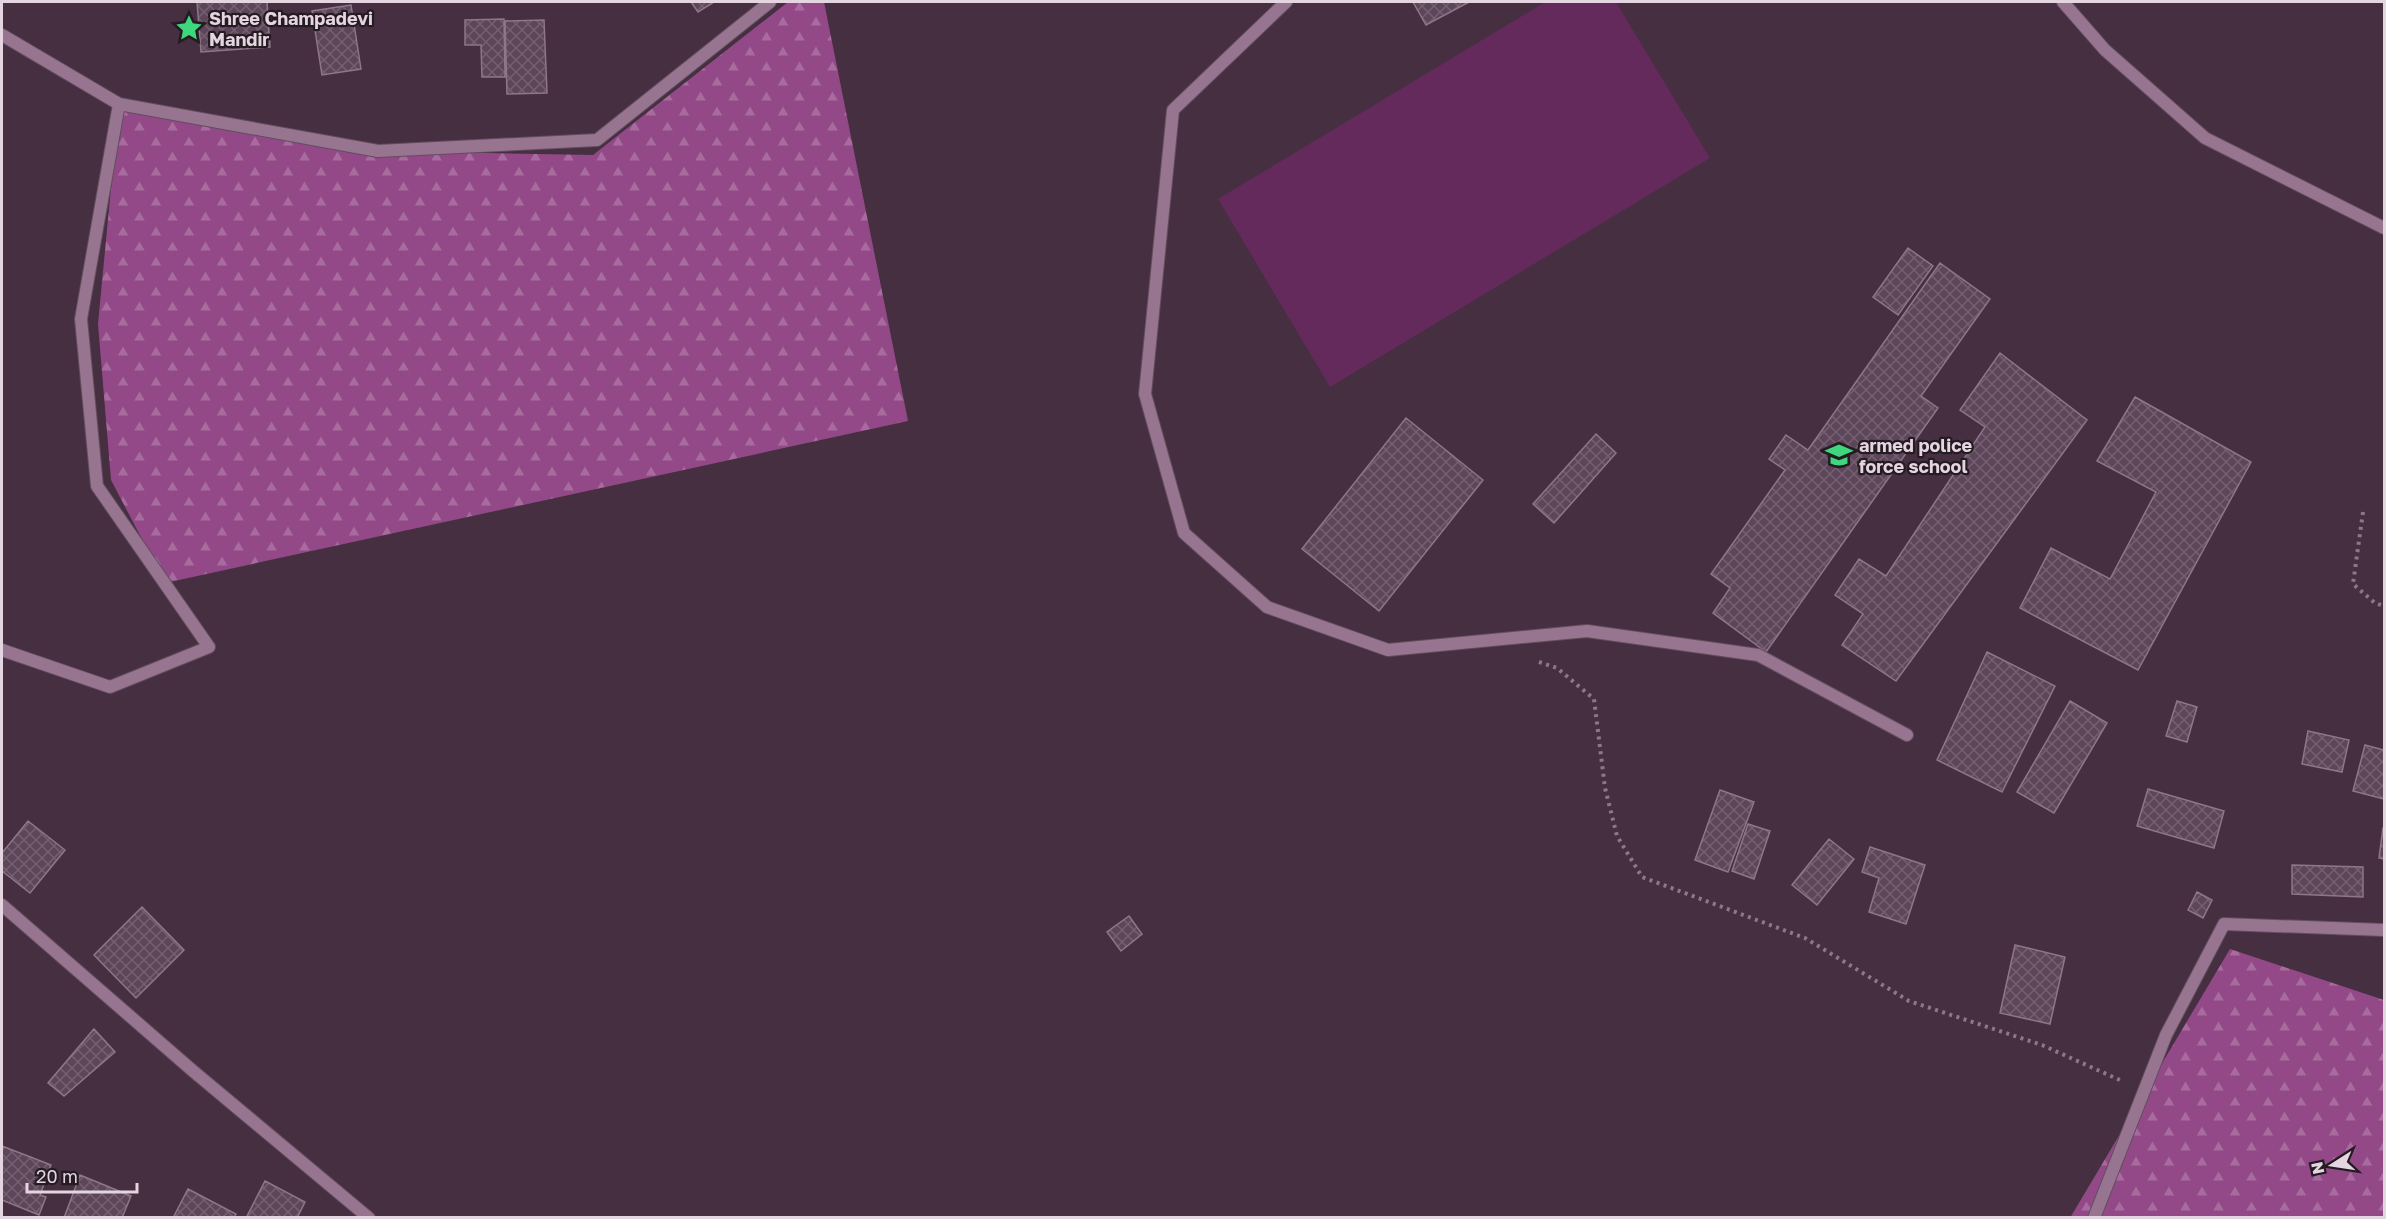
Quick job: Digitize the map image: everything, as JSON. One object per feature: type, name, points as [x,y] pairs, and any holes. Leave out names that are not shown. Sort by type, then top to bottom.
[{"type":"street","points":[[2,35],[119,104],[378,152],[597,140],[770,2]]},
{"type":"street","points":[[1286,2],[1173,110],[1145,394],[1184,534],[1267,607],[1388,650],[1587,631],[1758,655],[1907,735]]},
{"type":"street","points":[[2063,2],[2105,50],[2205,138],[2385,228]]},
{"type":"street","points":[[2,650],[110,687],[209,647],[97,486],[81,319],[119,104]]},
{"type":"street","points":[[2,905],[193,1071],[369,1218]]},
{"type":"street","points":[[2094,1218],[2166,1035],[2224,924],[2385,930]]},
{"type":"path","points":[[2363,512],[2353,584],[2375,603],[2385,606]]},
{"type":"path","points":[[1534,660],[1557,668],[1594,699],[1605,788],[1617,836],[1642,877],[1805,938],[1909,1001],[2042,1045],[2144,1092]]},
{"type":"green space","points":[[788,2],[824,2],[908,421],[165,583],[111,480],[98,324],[119,104],[378,151],[593,155]]},
{"type":"green space","points":[[2230,949],[2384,1000],[2384,1217],[2070,1218]]},
{"type":"shaded area","points":[[1545,2],[1616,2],[1710,158],[1330,387],[1218,199]]},
{"type":"building","points":[[197,2],[267,2],[270,47],[201,52]]},
{"type":"building","points":[[691,2],[714,2],[698,12]]},
{"type":"building","points":[[1413,2],[1469,2],[1426,25]]},
{"type":"building","points":[[351,5],[361,69],[322,75],[312,11]]},
{"type":"building","points":[[504,19],[505,77],[482,77],[481,45],[465,45],[465,20]]},
{"type":"building","points":[[544,20],[547,93],[507,94],[505,21]]},
{"type":"building","points":[[1908,248],[1933,266],[1898,315],[1873,297]]},
{"type":"building","name":"armed police force school","points":[[1940,263],[1990,299],[1921,396],[1938,408],[1766,652],[1713,613],[1730,588],[1711,574],[1785,470],[1769,459],[1786,435],[1808,450]]},
{"type":"building","name":"armed police force school","points":[[2000,353],[2087,420],[1896,681],[1842,645],[1863,614],[1835,595],[1859,559],[1886,576],[1985,427],[1960,410]]},
{"type":"building","points":[[2135,397],[2251,462],[2138,670],[2020,608],[2051,548],[2110,579],[2156,492],[2097,461]]},
{"type":"building","points":[[1406,418],[1483,480],[1379,611],[1302,549]]},
{"type":"building","points":[[1596,434],[1616,453],[1554,523],[1533,504]]},
{"type":"building","points":[[1987,652],[2055,686],[2002,792],[1937,760]]},
{"type":"building","points":[[2070,701],[2107,723],[2054,813],[2017,792]]},
{"type":"building","points":[[2177,701],[2197,707],[2187,742],[2166,736]]},
{"type":"building","points":[[2308,731],[2349,740],[2342,772],[2302,764]]},
{"type":"building","points":[[2365,745],[2384,750],[2384,799],[2353,791]]},
{"type":"building","points":[[2148,789],[2224,811],[2214,848],[2137,826]]},
{"type":"building","points":[[1720,790],[1754,802],[1728,872],[1695,860]]},
{"type":"building","points":[[28,821],[65,850],[30,893],[2,871],[2,853]]},
{"type":"building","points":[[1748,824],[1770,831],[1754,879],[1732,871]]},
{"type":"building","points":[[2384,828],[2384,859],[2379,858]]},
{"type":"building","points":[[1829,839],[1854,859],[1817,905],[1792,885]]},
{"type":"building","points":[[1870,847],[1925,865],[1906,924],[1869,912],[1879,878],[1862,872]]},
{"type":"building","points":[[2292,865],[2363,867],[2363,897],[2292,894]]},
{"type":"building","points":[[2197,892],[2212,900],[2203,918],[2188,910]]},
{"type":"building","points":[[142,907],[184,950],[136,998],[94,955]]},
{"type":"building","points":[[1129,916],[1142,934],[1121,951],[1107,932]]},
{"type":"building","points":[[2015,945],[2065,957],[2050,1024],[2000,1013]]},
{"type":"building","points":[[94,1029],[115,1052],[64,1096],[48,1083]]},
{"type":"building","points":[[2,1146],[51,1165],[40,1195],[46,1197],[39,1215],[2,1200]]},
{"type":"building","points":[[80,1175],[131,1196],[122,1218],[64,1218]]},
{"type":"building","points":[[265,1181],[305,1202],[297,1218],[246,1218]]},
{"type":"building","points":[[188,1189],[236,1214],[234,1218],[173,1218]]},
{"type":"place","name":"Shree Champadevi Mandir","points":[[189,28]]},
{"type":"place","name":"armed police force school","points":[[1839,455]]}]
